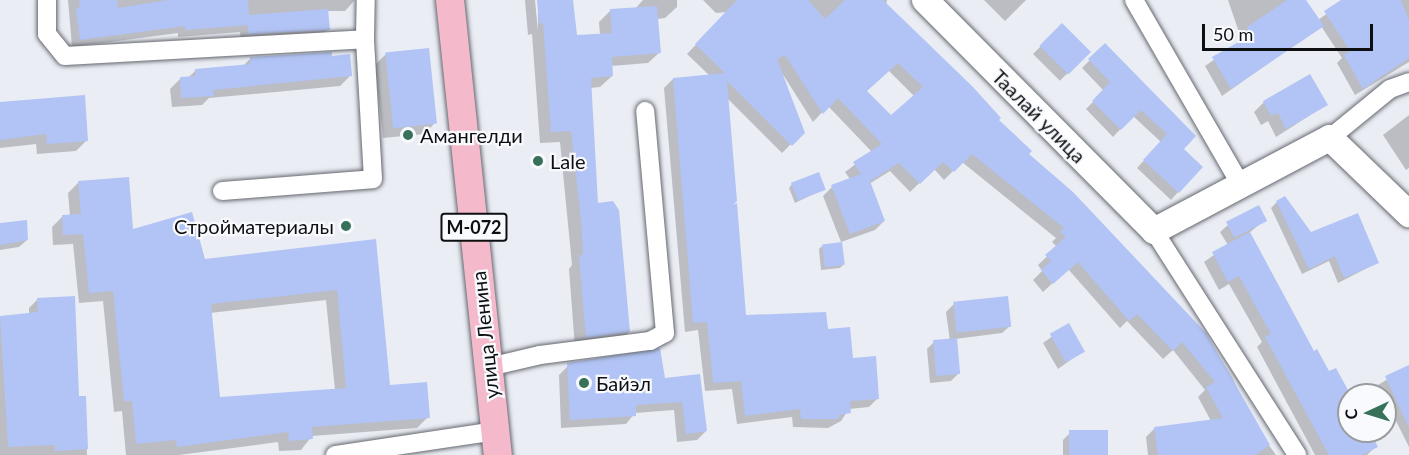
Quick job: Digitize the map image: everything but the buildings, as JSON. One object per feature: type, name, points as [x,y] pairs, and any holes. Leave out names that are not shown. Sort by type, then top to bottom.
[{"type":"main road","name":"улица Ленина","points":[[450,0],[496,443]]},
{"type":"street","points":[[47,0],[47,34],[65,56],[365,39]]},
{"type":"street","points":[[222,191],[373,179],[365,39],[366,0]]},
{"type":"street","name":"Таалай улица","points":[[925,0],[1154,231],[1297,455]]},
{"type":"street","points":[[1134,0],[1241,185]]},
{"type":"street","points":[[1154,231],[1330,138],[1390,89],[1409,82]]},
{"type":"street","points":[[489,367],[540,356],[650,341],[665,333],[645,111]]},
{"type":"street","points":[[1330,138],[1409,214]]},
{"type":"street","points":[[335,455],[496,443]]},
{"type":"place","name":"Амангелди","points":[[408,135]]},
{"type":"place","name":"Lale","points":[[538,161]]},
{"type":"place","name":"Стройматериалы","points":[[346,226]]},
{"type":"place","name":"Байэл","points":[[584,383]]}]
